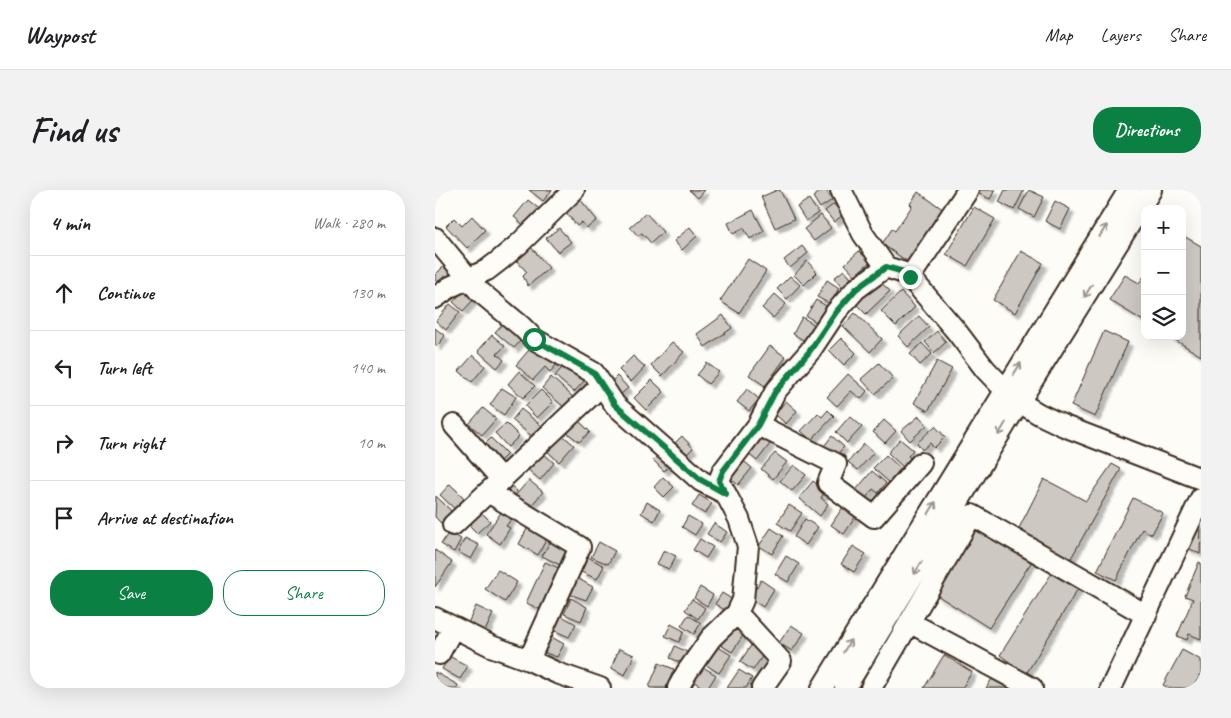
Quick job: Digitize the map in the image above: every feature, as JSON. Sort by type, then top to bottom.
[{"type":"street","points":[[435,298],[469,277],[487,270],[519,244],[574,190]]},
{"type":"street","points":[[841,190],[863,234],[886,267],[904,272],[910,277],[957,332],[985,369],[1012,396],[1039,414],[1064,426],[1201,479]]},
{"type":"street","points":[[910,277],[968,190]]},
{"type":"street","points":[[845,688],[1129,190]]},
{"type":"street","points":[[822,688],[1012,396],[1151,190]]},
{"type":"street","points":[[435,238],[479,290],[534,339],[594,373],[615,405],[701,480],[726,494]]},
{"type":"street","points":[[678,688],[711,638],[737,613],[743,600],[748,546],[739,519],[719,481],[723,471],[758,425],[775,392],[809,352],[836,312],[856,289],[886,267]]},
{"type":"street","points":[[453,525],[602,385]]},
{"type":"street","points":[[454,425],[495,486],[580,547],[529,660]]},
{"type":"street","points":[[758,425],[836,464],[828,483],[874,517],[921,463]]},
{"type":"street","points":[[1111,688],[1201,498]]},
{"type":"street","points":[[871,688],[972,515],[1146,615]]},
{"type":"street","points":[[737,613],[781,661],[762,688]]},
{"type":"street","points":[[435,618],[491,646],[557,673],[601,688]]},
{"type":"street","points":[[909,622],[1032,688]]},
{"type":"street","points":[[435,652],[439,654],[453,628]]},
{"type":"building","points":[[529,190],[552,190],[543,201]]},
{"type":"building","points":[[689,190],[705,190],[698,198]]},
{"type":"building","points":[[780,190],[794,219],[775,228],[761,197]]},
{"type":"building","points":[[826,190],[832,200],[820,208],[813,197]]},
{"type":"building","points":[[975,190],[995,190],[990,199],[975,192]]},
{"type":"building","points":[[1005,190],[1024,190],[1014,210],[999,202]]},
{"type":"building","points":[[1029,190],[1044,197],[1034,217],[1019,209]]},
{"type":"building","points":[[918,192],[944,210],[908,262],[882,244],[892,229],[895,231],[912,206],[910,204]]},
{"type":"building","points":[[579,198],[597,220],[587,228],[582,222],[577,226],[564,210]]},
{"type":"building","points":[[809,199],[818,213],[806,221],[797,207]]},
{"type":"building","points":[[528,200],[542,211],[527,228],[514,217]]},
{"type":"building","points":[[1055,201],[1070,209],[1060,229],[1045,221]]},
{"type":"building","points":[[834,204],[843,215],[834,222],[825,211]]},
{"type":"building","points":[[974,207],[995,219],[967,266],[946,254]]},
{"type":"building","points":[[753,210],[764,231],[750,239],[744,228],[733,234],[728,223]]},
{"type":"building","points":[[646,213],[663,232],[651,243],[642,233],[638,236],[630,227]]},
{"type":"building","points":[[821,215],[831,228],[814,241],[804,229]]},
{"type":"building","points":[[472,216],[485,230],[467,248],[446,226],[454,218],[462,226]]},
{"type":"building","points":[[690,227],[697,236],[682,250],[674,241]]},
{"type":"building","points":[[559,228],[571,242],[558,252],[546,238]]},
{"type":"building","points":[[1186,237],[1201,246],[1201,356],[1175,340],[1186,340]]},
{"type":"building","points":[[530,246],[549,268],[528,286],[523,276],[527,272],[515,259]]},
{"type":"building","points":[[802,246],[808,253],[790,268],[784,260]]},
{"type":"building","points":[[859,251],[870,262],[855,275],[845,264]]},
{"type":"building","points":[[1021,251],[1043,263],[1015,313],[993,300]]},
{"type":"building","points":[[748,259],[766,271],[739,313],[720,301]]},
{"type":"building","points":[[807,261],[817,272],[804,285],[794,275]]},
{"type":"building","points":[[446,264],[456,274],[441,285],[435,280],[435,275]]},
{"type":"building","points":[[844,270],[854,282],[844,290],[834,278]]},
{"type":"building","points":[[1125,275],[1139,283],[1141,280],[1141,320],[1109,300]]},
{"type":"building","points":[[790,276],[800,285],[787,299],[777,289]]},
{"type":"building","points":[[827,280],[839,288],[830,304],[817,297]]},
{"type":"building","points":[[878,280],[890,291],[866,314],[856,304]]},
{"type":"building","points":[[465,289],[475,298],[463,311],[453,302]]},
{"type":"building","points":[[901,292],[915,307],[896,326],[881,311]]},
{"type":"building","points":[[775,294],[786,304],[773,318],[762,308]]},
{"type":"building","points":[[816,300],[828,307],[818,323],[806,316]]},
{"type":"building","points":[[450,304],[460,312],[446,330],[436,321]]},
{"type":"building","points":[[855,313],[882,339],[870,352],[843,326]]},
{"type":"building","points":[[723,315],[732,328],[705,347],[697,334]]},
{"type":"building","points":[[919,316],[929,327],[908,347],[898,336]]},
{"type":"building","points":[[802,317],[815,325],[805,341],[793,334]]},
{"type":"building","points":[[504,322],[523,338],[514,348],[495,332]]},
{"type":"building","points":[[435,328],[445,336],[437,346],[435,345]]},
{"type":"building","points":[[937,331],[946,342],[934,353],[925,342]]},
{"type":"building","points":[[1104,331],[1128,342],[1095,417],[1071,406]]},
{"type":"building","points":[[492,335],[505,346],[497,354],[504,360],[497,368],[478,351]]},
{"type":"building","points":[[841,338],[856,353],[844,365],[829,350]]},
{"type":"building","points":[[672,342],[684,352],[662,376],[651,365]]},
{"type":"building","points":[[535,343],[558,363],[550,372],[545,367],[533,380],[516,365]]},
{"type":"building","points":[[922,343],[932,354],[920,365],[910,354]]},
{"type":"building","points":[[770,346],[786,357],[765,386],[749,375]]},
{"type":"building","points":[[473,355],[485,366],[472,382],[459,371]]},
{"type":"building","points":[[633,356],[645,367],[631,382],[619,370]]},
{"type":"building","points":[[937,361],[952,369],[928,411],[914,403]]},
{"type":"building","points":[[566,363],[585,380],[574,392],[555,376]]},
{"type":"building","points":[[707,363],[719,372],[708,384],[697,375]]},
{"type":"building","points":[[879,363],[893,378],[875,394],[861,379]]},
{"type":"building","points":[[519,371],[535,386],[523,398],[508,384]]},
{"type":"building","points":[[848,374],[867,391],[861,399],[851,391],[837,406],[827,397]]},
{"type":"building","points":[[617,376],[628,388],[620,395],[609,384]]},
{"type":"building","points":[[551,377],[574,398],[565,408],[542,388]]},
{"type":"building","points":[[652,380],[664,392],[646,410],[634,398]]},
{"type":"building","points":[[502,388],[516,397],[504,415],[490,405]]},
{"type":"building","points":[[747,389],[759,399],[749,411],[737,402]]},
{"type":"building","points":[[541,390],[553,402],[537,418],[525,406]]},
{"type":"building","points":[[786,401],[797,411],[786,424],[775,414]]},
{"type":"building","points":[[483,408],[496,419],[482,435],[469,424]]},
{"type":"building","points":[[521,409],[543,427],[534,438],[512,420]]},
{"type":"building","points":[[828,410],[834,416],[811,440],[801,431],[818,413],[822,417]]},
{"type":"building","points":[[850,416],[862,427],[847,443],[836,432]]},
{"type":"building","points":[[919,416],[927,425],[910,441],[901,431]]},
{"type":"building","points":[[577,419],[590,432],[579,442],[565,431]]},
{"type":"building","points":[[884,420],[896,431],[885,443],[873,432]]},
{"type":"building","points":[[506,423],[519,436],[508,447],[495,433]]},
{"type":"building","points":[[935,426],[945,437],[934,448],[930,443],[922,450],[917,443]]},
{"type":"building","points":[[560,433],[574,445],[559,462],[546,450]]},
{"type":"building","points":[[758,434],[770,444],[757,461],[745,451]]},
{"type":"building","points":[[682,436],[693,448],[685,456],[674,444]]},
{"type":"building","points":[[832,436],[844,447],[835,456],[824,446]]},
{"type":"building","points":[[491,438],[507,454],[497,464],[481,448]]},
{"type":"building","points":[[900,439],[913,450],[908,456],[912,460],[905,469],[888,453]]},
{"type":"building","points":[[864,444],[874,452],[858,470],[848,462]]},
{"type":"building","points":[[541,451],[554,463],[540,480],[526,468]]},
{"type":"building","points":[[661,452],[672,464],[664,471],[653,460]]},
{"type":"building","points":[[775,453],[787,462],[773,479],[761,469]]},
{"type":"building","points":[[886,455],[902,470],[890,483],[873,468]]},
{"type":"building","points":[[741,459],[752,468],[738,485],[727,475]]},
{"type":"building","points":[[1112,464],[1121,469],[1070,560],[1018,530],[1044,479],[1086,501]]},
{"type":"building","points":[[794,465],[806,475],[792,491],[780,481]]},
{"type":"building","points":[[872,471],[886,483],[878,493],[873,489],[866,498],[856,490]]},
{"type":"building","points":[[663,477],[674,487],[664,497],[654,487]]},
{"type":"building","points":[[529,480],[543,492],[528,509],[514,497]]},
{"type":"building","points":[[813,481],[825,491],[821,498],[828,504],[820,516],[799,498]]},
{"type":"building","points":[[508,483],[517,491],[508,501],[499,493]]},
{"type":"building","points":[[450,484],[466,500],[456,510],[440,495]]},
{"type":"building","points":[[699,495],[712,503],[705,514],[692,506]]},
{"type":"building","points":[[436,496],[452,512],[441,523],[435,517]]},
{"type":"building","points":[[1133,498],[1163,513],[1152,534],[1142,529],[1116,580],[1097,571]]},
{"type":"building","points":[[647,502],[660,510],[654,521],[641,513]]},
{"type":"building","points":[[789,505],[802,513],[790,531],[777,523]]},
{"type":"building","points":[[843,507],[856,516],[844,534],[831,525]]},
{"type":"building","points":[[480,511],[490,521],[477,533],[467,523]]},
{"type":"building","points":[[502,511],[512,518],[506,526],[510,528],[500,544],[486,534]]},
{"type":"building","points":[[688,516],[702,524],[695,535],[682,527]]},
{"type":"building","points":[[805,519],[818,527],[806,545],[794,537]]},
{"type":"building","points":[[714,523],[727,532],[720,542],[707,534]]},
{"type":"building","points":[[1197,523],[1201,525],[1200,554],[1186,547]]},
{"type":"building","points":[[528,527],[547,538],[538,555],[519,544]]},
{"type":"building","points":[[978,527],[1032,561],[989,628],[935,594]]},
{"type":"building","points":[[771,528],[783,536],[772,554],[759,546]]},
{"type":"building","points":[[449,532],[461,539],[454,552],[441,544]]},
{"type":"building","points":[[465,538],[479,545],[471,559],[458,552]]},
{"type":"building","points":[[552,539],[571,549],[562,566],[542,556]]},
{"type":"building","points":[[700,539],[713,547],[706,558],[693,550]]},
{"type":"building","points":[[599,542],[615,551],[608,564],[591,557]]},
{"type":"building","points":[[853,546],[866,554],[854,572],[841,564]]},
{"type":"building","points":[[435,550],[452,562],[435,587]]},
{"type":"building","points":[[664,550],[676,556],[669,569],[657,564]]},
{"type":"building","points":[[786,556],[799,564],[788,582],[775,574]]},
{"type":"building","points":[[588,557],[604,566],[597,579],[581,572]]},
{"type":"building","points":[[545,562],[561,569],[542,610],[526,603]]},
{"type":"building","points":[[1199,562],[1201,563],[1201,639],[1189,634],[1187,640],[1177,636],[1193,599],[1185,596]]},
{"type":"building","points":[[1055,568],[1082,582],[1026,674],[1000,655]]},
{"type":"building","points":[[498,570],[517,582],[505,602],[485,589]]},
{"type":"building","points":[[577,578],[593,587],[586,600],[569,594]]},
{"type":"building","points":[[761,580],[774,589],[763,607],[750,598]]},
{"type":"building","points":[[700,587],[713,595],[707,606],[694,598]]},
{"type":"building","points":[[722,593],[735,601],[728,612],[715,604]]},
{"type":"building","points":[[571,598],[587,607],[581,621],[564,614]]},
{"type":"building","points":[[692,599],[705,608],[698,619],[685,610]]},
{"type":"building","points":[[476,606],[493,614],[485,631],[468,623]]},
{"type":"building","points":[[560,615],[576,624],[569,637],[553,630]]},
{"type":"building","points":[[688,615],[701,623],[694,634],[681,626]]},
{"type":"building","points":[[671,624],[684,631],[679,642],[665,636]]},
{"type":"building","points":[[791,625],[804,633],[792,651],[779,643]]},
{"type":"building","points":[[731,626],[744,634],[732,652],[719,644]]},
{"type":"building","points":[[548,635],[564,644],[557,657],[540,651]]},
{"type":"building","points":[[752,644],[765,652],[753,670],[740,662]]},
{"type":"building","points":[[675,646],[689,653],[684,664],[670,658]]},
{"type":"building","points":[[718,647],[731,655],[719,673],[706,665]]},
{"type":"building","points":[[619,649],[634,655],[625,675],[611,668]]},
{"type":"building","points":[[1182,650],[1201,660],[1201,673],[1193,688],[1169,688],[1163,685]]},
{"type":"building","points":[[944,655],[972,672],[962,688],[924,688]]},
{"type":"building","points":[[449,656],[468,666],[460,679],[442,669]]},
{"type":"building","points":[[659,663],[674,669],[666,688],[650,688],[649,687]]},
{"type":"building","points":[[703,667],[716,675],[708,688],[704,688],[694,682]]},
{"type":"building","points":[[739,670],[752,678],[746,688],[727,688]]},
{"type":"building","points":[[997,671],[1014,682],[1010,688],[986,688]]},
{"type":"building","points":[[435,672],[458,685],[457,688],[435,688]]},
{"type":"route","points":[[534,339],[594,373],[615,405],[701,480],[726,494],[719,481],[723,471],[758,425],[775,392],[809,352],[836,312],[856,289],[886,267],[904,272],[910,277]]}]
